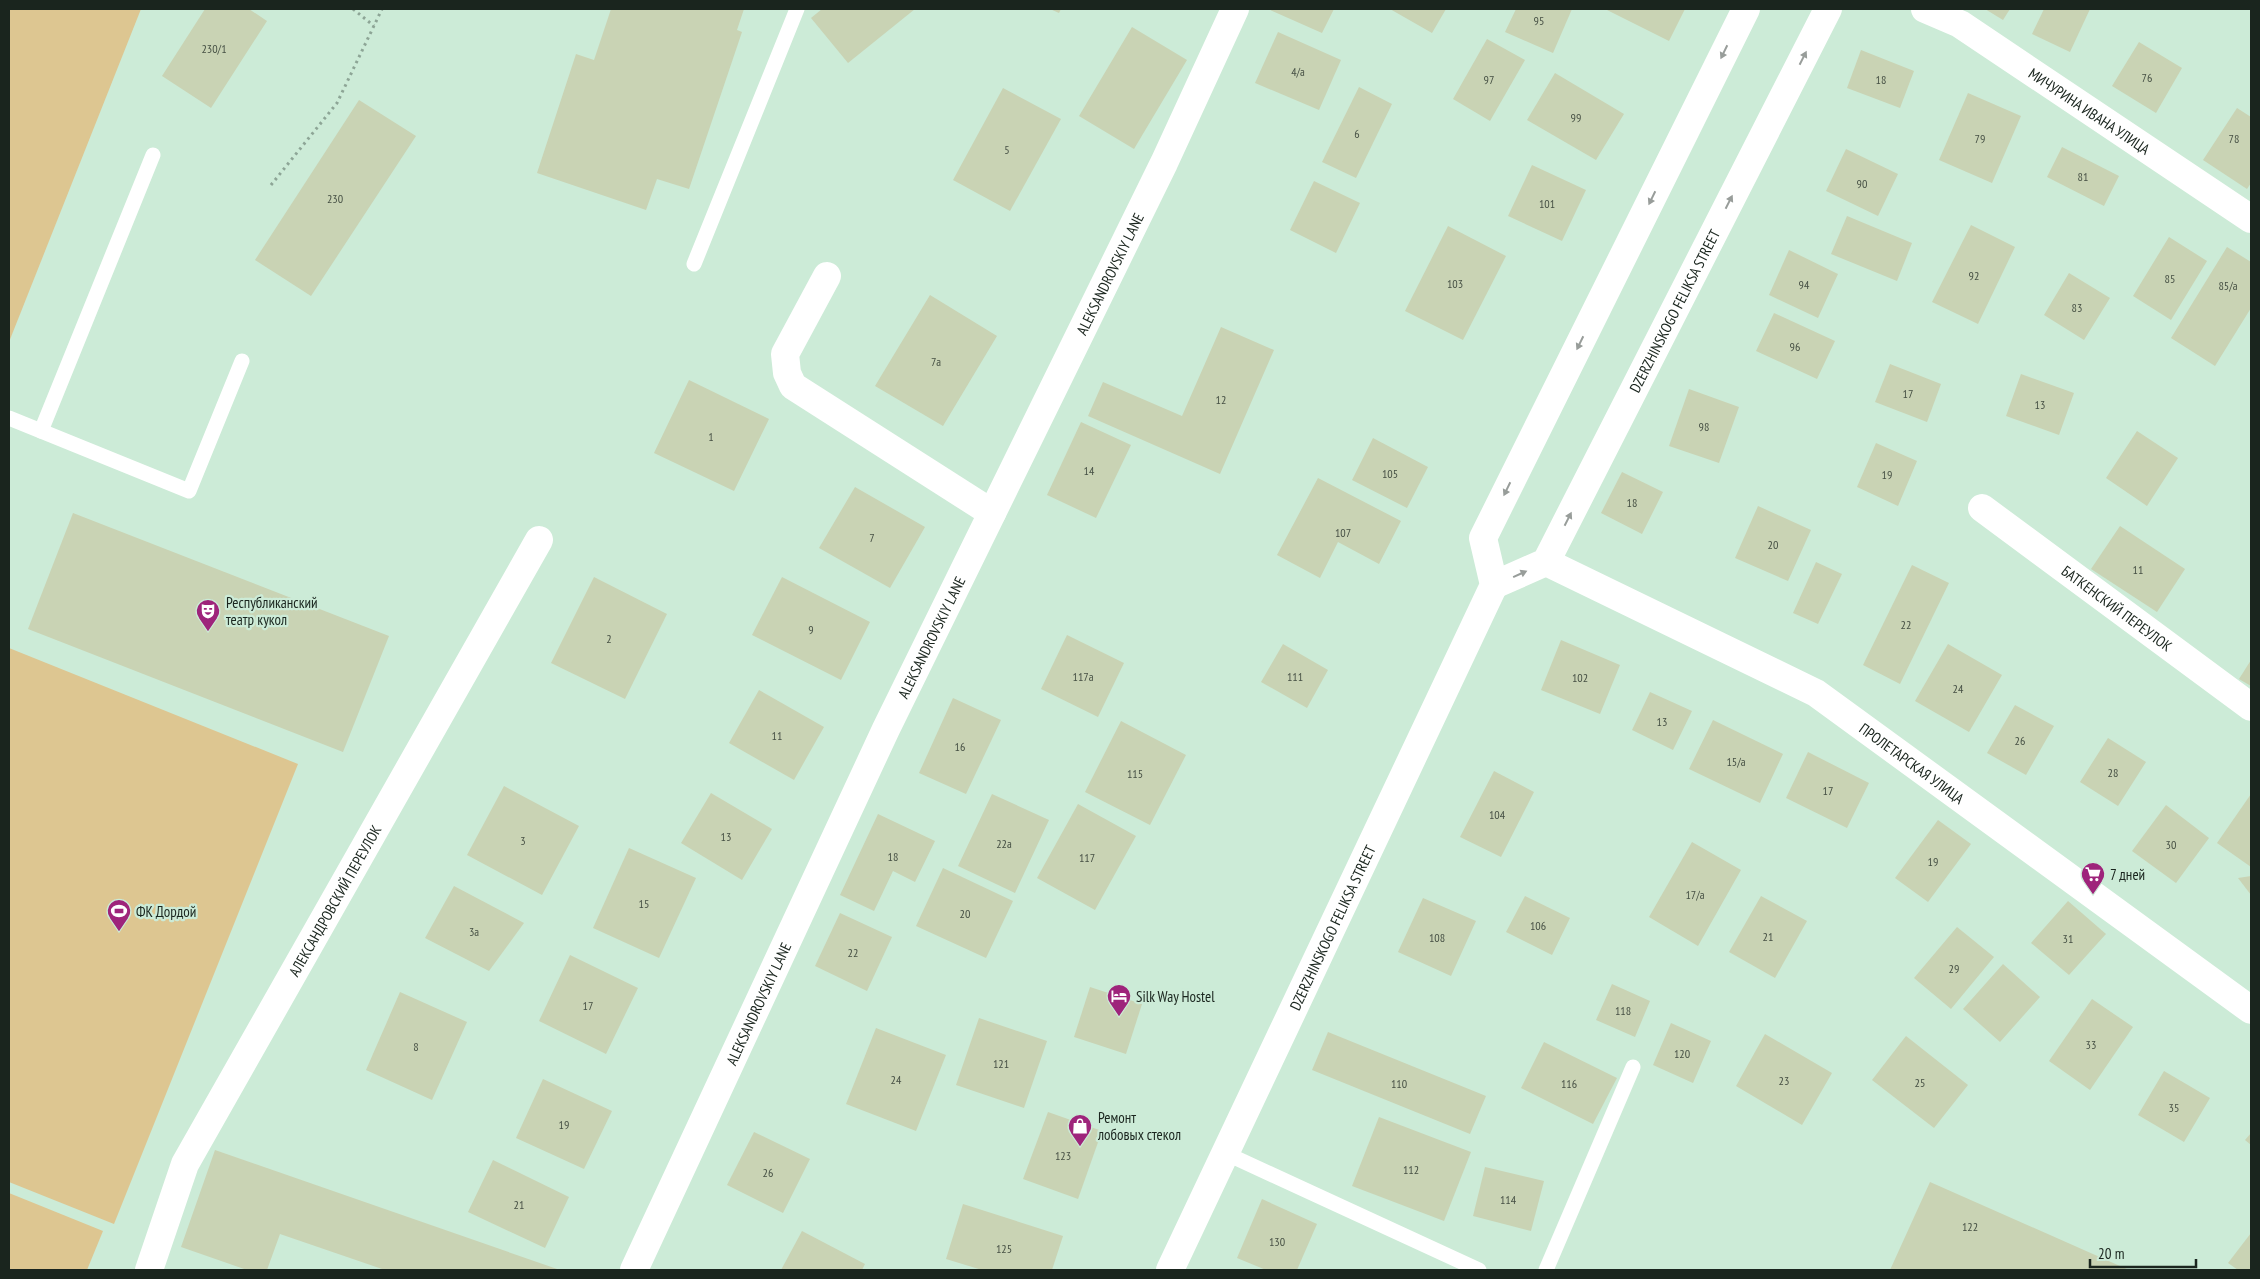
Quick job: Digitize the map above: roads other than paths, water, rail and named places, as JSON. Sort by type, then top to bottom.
[{"type":"street","name":"ALEKSANDROVSKIY LANE","points":[[634,1270],[886,729],[1164,163],[1235,9]]},
{"type":"street","points":[[1546,562],[1494,585],[1483,538],[1746,9]]},
{"type":"street","name":"DZERZHINSKOGO FELIKSA STREET","points":[[1546,562],[1828,9]]},
{"type":"street","name":"МИЧУРИНА ИВАНА УЛИЦА","points":[[1925,9],[1960,24],[2251,219]]},
{"type":"street","points":[[826,276],[785,354],[787,373],[793,386],[992,513]]},
{"type":"street","name":"БАТКЕНСКИЙ ПЕРЕУЛОК","points":[[1982,508],[2251,707]]},
{"type":"street","name":"АЛЕКСАНДРОВСКИЙ ПЕРЕУЛОК","points":[[149,1270],[184,1164],[539,540]]},
{"type":"street","name":"ПРОЛЕТАРСКАЯ УЛИЦА","points":[[1546,562],[1816,693],[2251,1010]]},
{"type":"street","name":"DZERZHINSKOGO FELIKSA STREET","points":[[1170,1270],[1494,585]]},
{"type":"lane","points":[[694,264],[797,9]]},
{"type":"lane","points":[[41,431],[153,155]]},
{"type":"lane","points":[[9,418],[189,491],[242,361]]},
{"type":"lane","points":[[1546,1270],[1633,1068]]},
{"type":"lane","points":[[1224,1153],[1479,1270]]},
{"type":"place","name":"Республиканский театр кукол","points":[[208,632]]},
{"type":"place","name":"7 дней","points":[[2093,895]]},
{"type":"place","name":"ФК Дордой","points":[[119,932]]},
{"type":"place","name":"Silk Way Hostel","points":[[1119,1017]]},
{"type":"place","name":"Ремонт лобовых стекол","points":[[1080,1147]]}]
